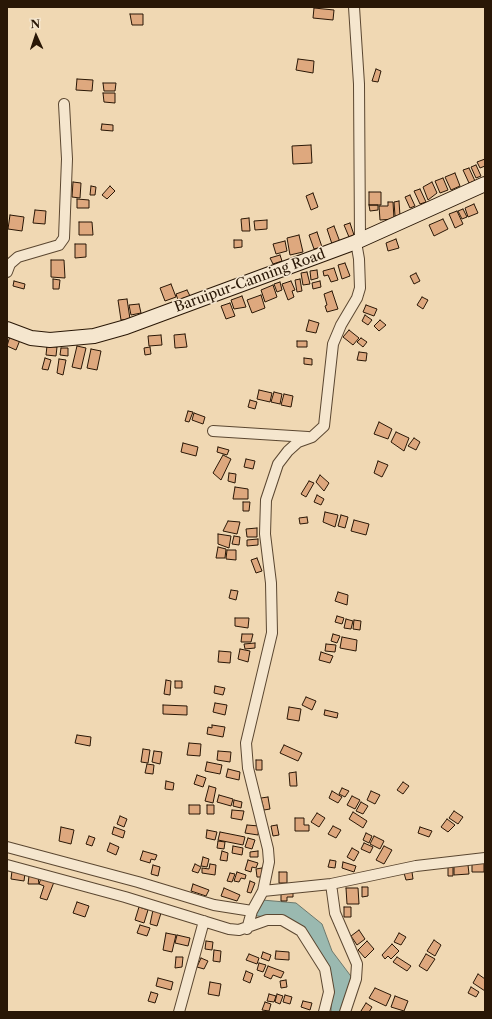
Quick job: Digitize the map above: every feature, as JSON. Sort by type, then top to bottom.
[{"type":"main road","name":"Baruipur-Canning Road","points":[[7,329],[31,338],[50,340],[94,336],[126,327],[358,241],[485,184]]},
{"type":"street","points":[[247,929],[252,911],[263,891],[269,862],[268,848],[248,768],[246,743],[272,633],[271,583],[265,534],[266,500],[278,464],[288,451],[298,442],[312,437],[324,426],[326,419],[333,344],[341,325],[357,298],[360,288],[358,241],[358,84],[354,7]]},
{"type":"street","points":[[7,272],[10,264],[18,257],[59,245],[64,238],[67,159],[64,104]]},
{"type":"street","points":[[213,431],[312,437]]},
{"type":"street","points":[[7,847],[138,882],[214,905],[252,911]]},
{"type":"street","points":[[263,891],[331,884],[416,866],[485,858]]},
{"type":"street","points":[[7,865],[125,897],[229,929],[247,929],[274,919],[282,920],[301,931],[325,969],[329,992],[324,1012]]},
{"type":"street","points":[[331,884],[335,913],[357,964],[356,979],[345,1012]]},
{"type":"street","points":[[179,1012],[204,921]]},
{"type":"water","points":[[262,900],[296,903],[322,924],[332,951],[353,979],[344,1012],[331,1012],[332,982],[289,920],[250,915]]},
{"type":"building","points":[[314,8],[334,10],[333,20],[313,18]]},
{"type":"building","points":[[130,14],[143,14],[143,25],[132,25]]},
{"type":"building","points":[[298,59],[314,61],[313,73],[296,70]]},
{"type":"building","points":[[376,69],[381,71],[378,82],[372,81]]},
{"type":"building","points":[[77,79],[93,80],[92,91],[76,90]]},
{"type":"building","points":[[103,83],[116,83],[115,91],[104,91]]},
{"type":"building","points":[[103,93],[115,93],[115,103],[104,102]]},
{"type":"building","points":[[102,124],[113,125],[113,131],[101,130]]},
{"type":"building","points":[[311,145],[312,163],[293,164],[292,146]]},
{"type":"building","points":[[485,159],[485,166],[480,168],[477,162]]},
{"type":"building","points":[[476,165],[481,176],[476,178],[471,167]]},
{"type":"building","points":[[469,168],[475,181],[469,183],[463,170]]},
{"type":"building","points":[[455,173],[460,186],[451,190],[445,177]]},
{"type":"building","points":[[443,178],[448,190],[440,193],[435,181]]},
{"type":"building","points":[[73,182],[81,183],[80,198],[72,197]]},
{"type":"building","points":[[432,182],[437,193],[428,200],[423,187]]},
{"type":"building","points":[[91,186],[96,187],[95,195],[90,195]]},
{"type":"building","points":[[110,186],[115,191],[107,199],[102,195]]},
{"type":"building","points":[[420,189],[426,202],[420,204],[414,191]]},
{"type":"building","points":[[369,192],[381,192],[381,205],[369,205]]},
{"type":"building","points":[[313,193],[318,207],[311,210],[306,196]]},
{"type":"building","points":[[410,195],[415,206],[410,208],[405,197]]},
{"type":"building","points":[[77,199],[89,200],[89,208],[77,208]]},
{"type":"building","points":[[399,201],[400,216],[395,216],[394,202]]},
{"type":"building","points":[[388,202],[393,202],[394,219],[380,220],[379,206],[388,206]]},
{"type":"building","points":[[474,204],[478,213],[468,217],[465,208]]},
{"type":"building","points":[[369,205],[378,205],[378,210],[370,211]]},
{"type":"building","points":[[463,209],[467,217],[462,219],[458,211]]},
{"type":"building","points":[[35,210],[46,211],[45,224],[33,223]]},
{"type":"building","points":[[457,211],[463,224],[455,228],[449,214]]},
{"type":"building","points":[[10,215],[24,217],[22,231],[8,229]]},
{"type":"building","points":[[249,218],[250,231],[242,231],[241,219]]},
{"type":"building","points":[[443,219],[448,229],[434,236],[429,225]]},
{"type":"building","points":[[267,220],[267,229],[255,230],[254,221]]},
{"type":"building","points":[[79,222],[92,222],[93,235],[79,235]]},
{"type":"building","points":[[350,223],[354,235],[349,237],[344,225]]},
{"type":"building","points":[[334,226],[340,242],[332,244],[327,229]]},
{"type":"building","points":[[317,232],[322,247],[314,249],[309,235]]},
{"type":"building","points":[[299,235],[303,252],[290,255],[287,238]]},
{"type":"building","points":[[396,239],[399,248],[388,251],[386,243]]},
{"type":"building","points":[[234,240],[242,240],[242,247],[234,248]]},
{"type":"building","points":[[285,241],[287,251],[276,254],[273,244]]},
{"type":"building","points":[[75,244],[86,244],[86,257],[75,258]]},
{"type":"building","points":[[280,255],[282,261],[273,264],[270,258]]},
{"type":"building","points":[[51,260],[64,260],[65,278],[51,277]]},
{"type":"building","points":[[345,263],[350,276],[342,279],[338,265]]},
{"type":"building","points":[[334,268],[338,280],[331,282],[328,275],[324,276],[323,271]]},
{"type":"building","points":[[317,270],[318,278],[311,280],[310,271]]},
{"type":"building","points":[[307,272],[310,284],[303,285],[301,273]]},
{"type":"building","points":[[416,273],[420,281],[414,284],[410,276]]},
{"type":"building","points":[[53,279],[60,280],[59,289],[53,289]]},
{"type":"building","points":[[300,279],[302,291],[297,292],[295,280]]},
{"type":"building","points":[[14,281],[25,284],[24,289],[13,286]]},
{"type":"building","points":[[291,281],[295,290],[292,291],[294,297],[288,300],[282,284]]},
{"type":"building","points":[[320,281],[321,287],[313,289],[312,283]]},
{"type":"building","points":[[280,282],[282,290],[277,292],[274,284]]},
{"type":"building","points":[[171,284],[176,297],[165,301],[160,288]]},
{"type":"building","points":[[273,285],[277,297],[265,302],[261,290]]},
{"type":"building","points":[[187,290],[190,296],[178,300],[176,294]]},
{"type":"building","points":[[332,291],[338,309],[327,312],[324,294]]},
{"type":"building","points":[[261,295],[265,308],[252,313],[247,300]]},
{"type":"building","points":[[242,296],[246,307],[234,309],[231,300]]},
{"type":"building","points":[[422,297],[428,300],[423,309],[417,305]]},
{"type":"building","points":[[127,299],[130,319],[121,320],[118,300]]},
{"type":"building","points":[[230,303],[235,316],[226,319],[221,306]]},
{"type":"building","points":[[139,304],[141,313],[131,315],[129,305]]},
{"type":"building","points":[[366,305],[377,309],[374,316],[363,312]]},
{"type":"building","points":[[365,315],[372,320],[368,325],[362,321]]},
{"type":"building","points":[[309,320],[319,323],[316,333],[306,331]]},
{"type":"building","points":[[380,320],[386,325],[379,331],[374,326]]},
{"type":"building","points":[[349,330],[359,338],[353,345],[343,337]]},
{"type":"building","points":[[185,334],[187,347],[175,348],[174,335]]},
{"type":"building","points":[[161,335],[162,345],[149,346],[148,336]]},
{"type":"building","points":[[10,336],[20,340],[16,350],[7,346]]},
{"type":"building","points":[[361,338],[367,342],[363,347],[357,342]]},
{"type":"building","points":[[297,341],[307,341],[307,347],[297,347]]},
{"type":"building","points":[[47,346],[57,347],[56,356],[46,355]]},
{"type":"building","points":[[77,346],[86,348],[81,369],[72,367]]},
{"type":"building","points":[[150,347],[151,354],[145,355],[144,348]]},
{"type":"building","points":[[61,348],[68,348],[68,356],[60,355]]},
{"type":"building","points":[[91,349],[101,351],[97,370],[87,368]]},
{"type":"building","points":[[359,352],[367,353],[366,361],[357,360]]},
{"type":"building","points":[[45,358],[51,360],[48,370],[42,369]]},
{"type":"building","points":[[304,358],[312,359],[312,365],[304,364]]},
{"type":"building","points":[[59,359],[66,360],[63,375],[57,373]]},
{"type":"building","points":[[259,390],[272,393],[270,402],[257,399]]},
{"type":"building","points":[[274,392],[282,394],[280,404],[271,402]]},
{"type":"building","points":[[284,394],[293,396],[291,407],[281,405]]},
{"type":"building","points":[[250,400],[257,402],[255,409],[248,407]]},
{"type":"building","points":[[188,411],[193,412],[189,422],[185,421]]},
{"type":"building","points":[[194,413],[205,417],[203,424],[192,420]]},
{"type":"building","points":[[379,422],[392,429],[388,439],[374,434]]},
{"type":"building","points":[[396,432],[409,438],[404,451],[391,442]]},
{"type":"building","points":[[414,438],[420,442],[416,450],[408,446]]},
{"type":"building","points":[[183,443],[198,447],[196,456],[181,452]]},
{"type":"building","points":[[218,447],[229,450],[227,455],[217,452]]},
{"type":"building","points":[[223,455],[231,459],[221,480],[213,473]]},
{"type":"building","points":[[246,459],[255,461],[253,469],[244,467]]},
{"type":"building","points":[[378,461],[388,465],[382,477],[374,473]]},
{"type":"building","points":[[229,473],[236,474],[235,483],[228,481]]},
{"type":"building","points":[[320,475],[329,483],[324,491],[316,482]]},
{"type":"building","points":[[309,481],[314,483],[306,497],[301,494]]},
{"type":"building","points":[[235,487],[248,489],[248,499],[233,499]]},
{"type":"building","points":[[317,495],[324,499],[321,505],[314,502]]},
{"type":"building","points":[[243,502],[250,502],[249,511],[243,511]]},
{"type":"building","points":[[325,512],[338,515],[335,527],[323,522]]},
{"type":"building","points":[[341,515],[348,517],[345,528],[338,526]]},
{"type":"building","points":[[307,517],[308,523],[300,524],[299,518]]},
{"type":"building","points":[[354,520],[369,524],[366,535],[351,531]]},
{"type":"building","points":[[228,521],[240,522],[237,534],[223,531]]},
{"type":"building","points":[[257,528],[257,537],[247,537],[246,529]]},
{"type":"building","points":[[218,534],[231,536],[229,548],[218,544]]},
{"type":"building","points":[[234,536],[240,537],[239,545],[232,544]]},
{"type":"building","points":[[258,539],[258,545],[247,546],[247,540]]},
{"type":"building","points":[[218,547],[226,549],[225,558],[216,558]]},
{"type":"building","points":[[227,550],[236,550],[236,560],[226,559]]},
{"type":"building","points":[[257,558],[262,571],[256,573],[251,560]]},
{"type":"building","points":[[231,590],[238,591],[236,600],[229,598]]},
{"type":"building","points":[[338,592],[348,595],[347,605],[335,601]]},
{"type":"building","points":[[337,616],[344,618],[342,624],[335,622]]},
{"type":"building","points":[[235,618],[249,618],[248,628],[235,626]]},
{"type":"building","points":[[346,619],[353,621],[351,629],[344,628]]},
{"type":"building","points":[[354,620],[361,621],[360,630],[353,629]]},
{"type":"building","points":[[242,634],[253,634],[251,642],[241,642]]},
{"type":"building","points":[[333,634],[340,636],[337,643],[331,641]]},
{"type":"building","points":[[342,637],[357,640],[356,651],[340,648]]},
{"type":"building","points":[[255,643],[255,648],[245,649],[244,644]]},
{"type":"building","points":[[326,644],[336,645],[335,652],[325,651]]},
{"type":"building","points":[[240,649],[250,651],[248,662],[238,659]]},
{"type":"building","points":[[219,651],[231,652],[230,663],[218,662]]},
{"type":"building","points":[[321,652],[333,656],[330,663],[319,660]]},
{"type":"building","points":[[166,680],[171,681],[170,695],[164,694]]},
{"type":"building","points":[[175,681],[182,681],[182,688],[175,688]]},
{"type":"building","points":[[215,686],[225,688],[223,695],[214,693]]},
{"type":"building","points":[[306,697],[316,701],[312,710],[302,705]]},
{"type":"building","points":[[215,703],[227,705],[225,715],[213,712]]},
{"type":"building","points":[[163,705],[187,706],[187,715],[163,714]]},
{"type":"building","points":[[289,707],[301,709],[299,721],[287,719]]},
{"type":"building","points":[[325,710],[338,713],[337,718],[324,715]]},
{"type":"building","points":[[212,725],[225,727],[223,737],[207,734],[208,727],[212,728]]},
{"type":"building","points":[[77,735],[91,737],[90,746],[75,743]]},
{"type":"building","points":[[189,743],[201,744],[200,756],[187,755]]},
{"type":"building","points":[[284,745],[302,753],[298,761],[280,753]]},
{"type":"building","points":[[143,749],[150,750],[148,763],[141,762]]},
{"type":"building","points":[[154,751],[162,752],[160,764],[152,762]]},
{"type":"building","points":[[218,751],[231,752],[230,762],[217,760]]},
{"type":"building","points":[[256,760],[262,760],[262,770],[256,770]]},
{"type":"building","points":[[207,762],[222,765],[220,774],[205,771]]},
{"type":"building","points":[[147,764],[154,765],[153,774],[145,773]]},
{"type":"building","points":[[228,769],[240,772],[239,780],[226,777]]},
{"type":"building","points":[[296,772],[297,786],[290,786],[289,773]]},
{"type":"building","points":[[197,775],[206,778],[203,787],[194,784]]},
{"type":"building","points":[[166,781],[174,783],[173,790],[165,789]]},
{"type":"building","points":[[403,782],[409,786],[403,794],[397,790]]},
{"type":"building","points":[[209,786],[216,788],[213,803],[205,801]]},
{"type":"building","points":[[342,788],[349,791],[345,797],[339,794]]},
{"type":"building","points":[[332,791],[342,797],[338,803],[329,798]]},
{"type":"building","points":[[371,791],[380,795],[375,804],[367,800]]},
{"type":"building","points":[[219,795],[233,799],[231,806],[217,802]]},
{"type":"building","points":[[352,796],[360,800],[355,809],[347,805]]},
{"type":"building","points":[[268,797],[270,809],[264,810],[261,798]]},
{"type":"building","points":[[234,800],[242,802],[241,808],[233,806]]},
{"type":"building","points":[[361,802],[368,806],[363,814],[356,811]]},
{"type":"building","points":[[189,805],[200,805],[200,814],[189,814]]},
{"type":"building","points":[[207,805],[214,805],[214,814],[207,814]]},
{"type":"building","points":[[232,810],[244,811],[242,820],[231,818]]},
{"type":"building","points":[[454,811],[463,817],[458,824],[449,818]]},
{"type":"building","points":[[353,812],[367,821],[363,828],[349,819]]},
{"type":"building","points":[[317,813],[325,818],[319,827],[311,822]]},
{"type":"building","points":[[120,816],[127,819],[124,827],[117,824]]},
{"type":"building","points":[[295,818],[304,818],[304,825],[309,825],[309,831],[295,831]]},
{"type":"building","points":[[447,819],[455,825],[448,832],[441,827]]},
{"type":"building","points":[[247,825],[259,826],[258,835],[245,833]]},
{"type":"building","points":[[277,825],[279,835],[273,836],[271,826]]},
{"type":"building","points":[[333,826],[341,830],[336,838],[328,834]]},
{"type":"building","points":[[61,827],[74,830],[71,844],[59,841]]},
{"type":"building","points":[[114,827],[125,831],[123,838],[112,834]]},
{"type":"building","points":[[420,827],[432,831],[429,837],[418,833]]},
{"type":"building","points":[[207,830],[217,832],[215,840],[206,838]]},
{"type":"building","points":[[220,832],[245,837],[243,845],[218,840]]},
{"type":"building","points":[[366,833],[372,836],[369,843],[363,840]]},
{"type":"building","points":[[89,836],[95,838],[92,846],[86,844]]},
{"type":"building","points":[[374,836],[384,841],[380,849],[370,844]]},
{"type":"building","points":[[248,838],[255,840],[252,849],[245,847]]},
{"type":"building","points":[[218,841],[225,842],[224,849],[217,848]]},
{"type":"building","points":[[110,843],[119,847],[116,855],[107,851]]},
{"type":"building","points":[[364,843],[373,847],[370,853],[361,849]]},
{"type":"building","points":[[233,846],[243,848],[242,855],[232,853]]},
{"type":"building","points":[[384,846],[392,850],[384,864],[376,860]]},
{"type":"building","points":[[352,848],[359,852],[354,861],[347,857]]},
{"type":"building","points":[[143,851],[157,855],[155,860],[151,859],[150,863],[140,860]]},
{"type":"building","points":[[222,851],[228,853],[227,861],[220,860]]},
{"type":"building","points":[[258,851],[258,857],[250,857],[250,852]]},
{"type":"building","points":[[203,857],[209,859],[207,867],[201,866]]},
{"type":"building","points":[[248,860],[258,863],[256,868],[252,867],[251,872],[245,870]]},
{"type":"building","points":[[330,860],[336,861],[335,868],[328,867]]},
{"type":"building","points":[[343,862],[356,866],[354,872],[342,868]]},
{"type":"building","points":[[484,863],[484,872],[472,872],[472,864]]},
{"type":"building","points":[[195,864],[201,867],[198,873],[192,871]]},
{"type":"building","points":[[210,864],[216,865],[215,875],[202,873],[202,868],[209,869]]},
{"type":"building","points":[[153,865],[160,867],[158,876],[151,874]]},
{"type":"building","points":[[468,865],[469,874],[454,875],[454,866]]},
{"type":"building","points":[[448,867],[453,867],[453,876],[448,876]]},
{"type":"building","points":[[262,868],[263,877],[257,877],[256,869]]},
{"type":"building","points":[[12,871],[25,873],[24,881],[11,879]]},
{"type":"building","points":[[237,872],[246,875],[245,879],[241,878],[239,882],[234,881]]},
{"type":"building","points":[[279,872],[287,872],[287,883],[279,883]]},
{"type":"building","points":[[412,872],[413,879],[406,880],[404,873]]},
{"type":"building","points":[[230,873],[235,874],[232,882],[227,881]]},
{"type":"building","points":[[29,876],[38,877],[39,884],[28,884]]},
{"type":"building","points":[[41,878],[54,882],[47,900],[40,898],[44,886],[39,884]]},
{"type":"building","points":[[250,881],[255,883],[251,893],[247,892]]},
{"type":"building","points":[[193,884],[209,890],[206,896],[191,891]]},
{"type":"building","points":[[362,887],[368,887],[368,896],[362,897]]},
{"type":"building","points":[[224,888],[240,895],[237,901],[221,896]]},
{"type":"building","points":[[346,888],[358,888],[359,904],[347,904]]},
{"type":"building","points":[[281,893],[293,893],[293,897],[287,897],[287,901],[281,901]]},
{"type":"building","points":[[77,902],[89,906],[85,917],[73,913]]},
{"type":"building","points":[[139,907],[148,910],[144,923],[135,920]]},
{"type":"building","points":[[344,907],[351,907],[351,917],[344,917]]},
{"type":"building","points":[[153,910],[161,913],[157,926],[150,924]]},
{"type":"building","points":[[140,925],[150,928],[147,936],[137,933]]},
{"type":"building","points":[[359,930],[365,939],[357,945],[351,936]]},
{"type":"building","points":[[166,933],[176,935],[172,952],[163,950]]},
{"type":"building","points":[[399,933],[406,937],[401,945],[394,942]]},
{"type":"building","points":[[177,935],[190,938],[188,946],[175,943]]},
{"type":"building","points":[[434,940],[441,945],[435,956],[427,951]]},
{"type":"building","points":[[206,941],[213,942],[212,950],[205,949]]},
{"type":"building","points":[[367,941],[374,949],[365,958],[358,950]]},
{"type":"building","points":[[392,944],[399,951],[391,959],[388,956],[385,959],[382,955]]},
{"type":"building","points":[[214,950],[221,951],[220,962],[213,961]]},
{"type":"building","points":[[276,951],[289,952],[289,960],[275,959]]},
{"type":"building","points":[[263,952],[271,955],[269,961],[261,958]]},
{"type":"building","points":[[249,954],[259,958],[257,964],[246,960]]},
{"type":"building","points":[[426,954],[435,959],[427,971],[419,966]]},
{"type":"building","points":[[176,957],[183,957],[182,967],[175,968]]},
{"type":"building","points":[[397,957],[411,966],[407,971],[393,962]]},
{"type":"building","points":[[201,958],[208,961],[204,969],[197,967]]},
{"type":"building","points":[[259,963],[266,965],[263,972],[257,970]]},
{"type":"building","points":[[268,966],[284,972],[281,978],[273,975],[271,979],[264,976]]},
{"type":"building","points":[[246,971],[253,974],[250,983],[243,980]]},
{"type":"building","points":[[478,974],[485,979],[485,991],[473,983]]},
{"type":"building","points":[[158,978],[173,982],[171,990],[156,986]]},
{"type":"building","points":[[286,980],[287,987],[281,988],[280,981]]},
{"type":"building","points":[[210,982],[221,984],[219,996],[208,994]]},
{"type":"building","points":[[471,987],[479,992],[476,997],[468,993]]},
{"type":"building","points":[[375,988],[391,995],[386,1006],[369,998]]},
{"type":"building","points":[[151,992],[158,994],[155,1003],[148,1001]]},
{"type":"building","points":[[269,994],[276,996],[274,1002],[267,1001]]},
{"type":"building","points":[[277,994],[283,996],[280,1004],[275,1002]]},
{"type":"building","points":[[285,995],[292,997],[290,1004],[283,1002]]},
{"type":"building","points":[[395,996],[408,1001],[404,1011],[391,1007]]},
{"type":"building","points":[[303,1001],[312,1003],[310,1010],[301,1007]]},
{"type":"building","points":[[265,1002],[271,1004],[269,1011],[262,1010]]},
{"type":"building","points":[[366,1003],[372,1007],[369,1012],[363,1012],[361,1011]]}]
